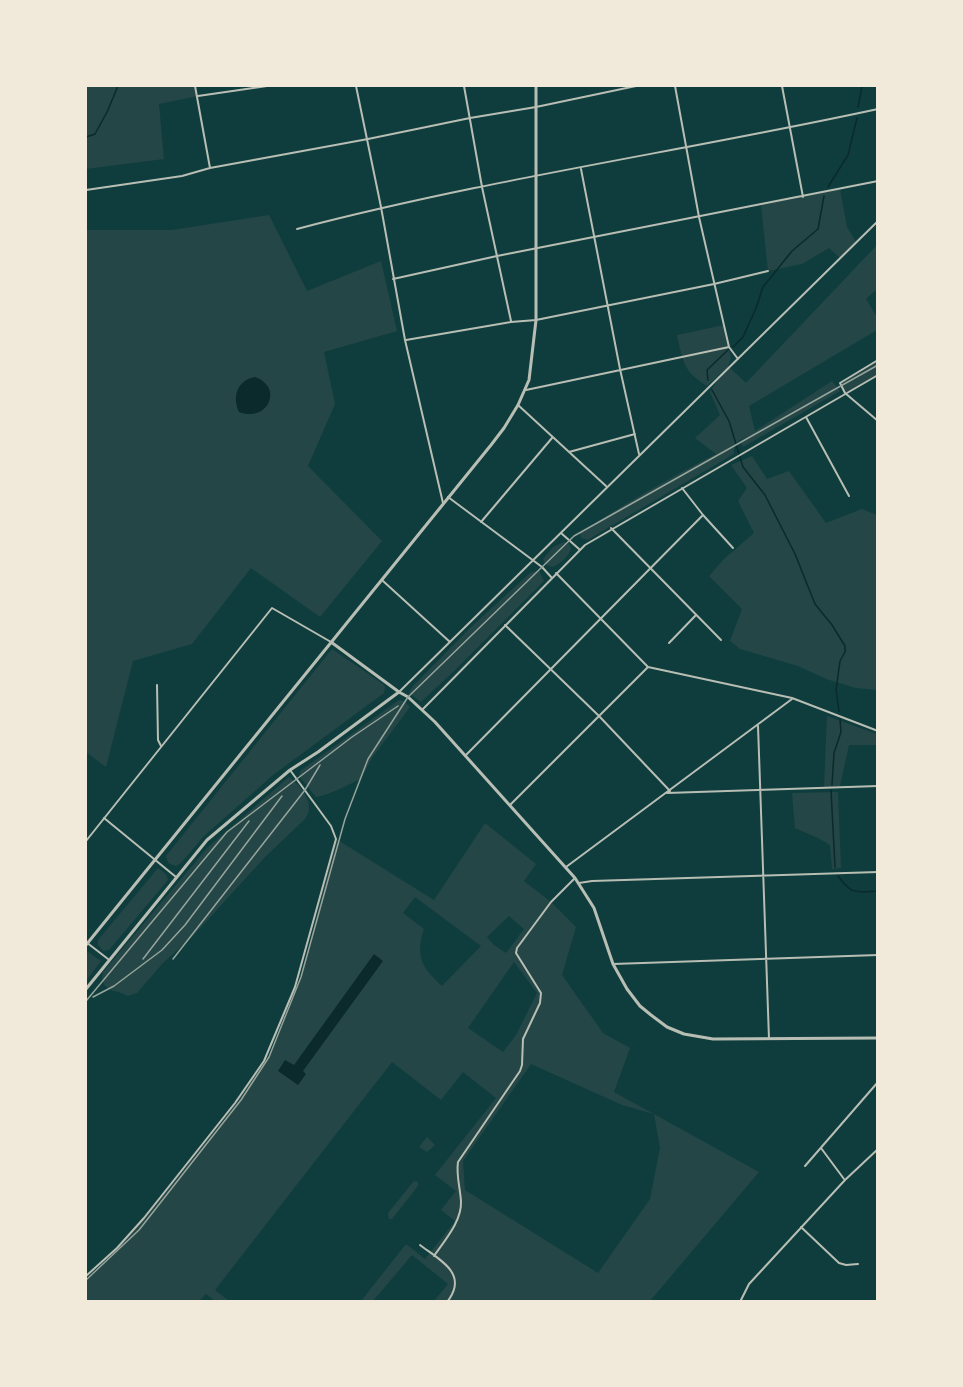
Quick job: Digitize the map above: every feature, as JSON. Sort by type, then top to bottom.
[{"type":"street","points":[[195,86],[210,168]]},
{"type":"street","points":[[198,96],[267,86]]},
{"type":"street","points":[[356,86],[405,340],[443,504]]},
{"type":"street","points":[[464,86],[482,187],[511,322]]},
{"type":"street","points":[[108,959],[86,944],[504,428],[518,405],[529,380],[536,320],[536,86]]},
{"type":"street","points":[[86,190],[161,179],[636,86]]},
{"type":"street","points":[[675,86],[714,284],[729,347],[738,359]]},
{"type":"street","points":[[782,86],[803,197]]},
{"type":"street","points":[[297,229],[381,207],[878,109]]},
{"type":"street","points":[[581,169],[607,306],[640,455]]},
{"type":"street","points":[[393,279],[535,248],[878,181]]},
{"type":"street","points":[[86,989],[108,959],[207,840],[290,770],[399,692],[878,221]]},
{"type":"street","points":[[405,340],[536,320],[768,271]]},
{"type":"street","points":[[525,390],[729,347]]},
{"type":"street","points":[[878,360],[841,382],[840,386],[878,421]]},
{"type":"street","points":[[422,710],[580,550],[611,528],[878,375]]},
{"type":"street","points":[[518,405],[607,487]]},
{"type":"street","points":[[806,416],[849,496]]},
{"type":"street","points":[[569,452],[635,434]]},
{"type":"street","points":[[481,522],[552,438]]},
{"type":"street","points":[[682,488],[733,548]]},
{"type":"street","points":[[448,497],[533,560],[552,578]]},
{"type":"street","points":[[465,756],[704,515]]},
{"type":"street","points":[[611,528],[721,640]]},
{"type":"street","points":[[561,533],[580,550]]},
{"type":"street","points":[[556,573],[648,667],[792,698],[878,731]]},
{"type":"street","points":[[382,580],[450,642]]},
{"type":"street","points":[[86,841],[272,608],[331,642],[408,697],[422,710],[575,878],[594,908],[613,964],[627,989],[640,1006],[668,1027],[684,1034],[713,1039],[878,1038]]},
{"type":"street","points":[[669,643],[696,615]]},
{"type":"street","points":[[505,626],[599,716],[669,792],[878,786]]},
{"type":"street","points":[[510,806],[648,667]]},
{"type":"street","points":[[157,686],[158,740],[161,746]]},
{"type":"street","points":[[566,867],[758,726],[792,698]]},
{"type":"street","points":[[758,726],[769,1039]]},
{"type":"street","points":[[86,1276],[130,1234],[195,1154],[264,1061],[275,1039],[301,967],[336,839],[331,826],[290,770]]},
{"type":"street","points":[[104,818],[176,877]]},
{"type":"street","points":[[579,884],[592,881],[878,872]]},
{"type":"street","points":[[434,1256],[460,1214],[458,1162],[520,1071],[523,1039],[540,1003],[541,993],[516,953],[551,902],[575,878]]},
{"type":"street","points":[[613,964],[878,956]]},
{"type":"street","points":[[805,1166],[878,1082]]},
{"type":"street","points":[[821,1148],[844,1180]]},
{"type":"street","points":[[740,1302],[749,1284],[844,1180],[878,1149]]},
{"type":"street","points":[[801,1227],[839,1263],[858,1264]]},
{"type":"street","points":[[420,1245],[448,1267],[456,1279],[456,1287],[447,1302]]},
{"type":"shaded area","points":[[86,86],[194,86],[198,96],[159,104],[164,159],[86,169]]},
{"type":"shaded area","points":[[840,189],[847,227],[856,242],[840,258],[829,248],[802,264],[768,271],[761,205]]},
{"type":"shaded area","points":[[269,215],[307,291],[381,261],[397,331],[324,352],[335,404],[308,466],[382,541],[320,617],[251,568],[192,644],[133,661],[106,767],[86,752],[86,230],[172,230]]},
{"type":"shaded area","points":[[877,245],[877,289],[866,299],[877,317],[877,330],[749,406],[755,431],[832,381],[840,391],[743,447],[741,441],[747,436],[734,444],[734,454],[588,540],[581,538],[580,533],[613,512],[716,454],[695,438],[720,415],[710,392],[725,369],[707,386],[699,381],[685,365],[677,335],[724,325],[731,358],[728,366],[746,383]]},
{"type":"shaded area","points":[[877,360],[877,375],[845,393],[840,383]]},
{"type":"shaded area","points":[[255,377],[269,388],[269,402],[258,413],[239,412],[236,395],[240,385]]},
{"type":"shaded area","points":[[752,456],[767,479],[789,471],[826,523],[862,509],[877,515],[877,690],[856,688],[826,679],[798,666],[740,649],[730,641],[742,609],[709,576],[724,559],[754,533],[738,501],[747,488],[731,465]]},
{"type":"shaded area","points":[[564,542],[569,543],[571,549],[566,558],[552,567],[545,564],[543,559],[553,547]]},
{"type":"shaded area","points":[[539,571],[544,581],[453,672],[421,702],[409,693],[413,686],[470,628],[531,572]]},
{"type":"shaded area","points":[[332,649],[383,684],[384,693],[273,775],[204,836],[181,863],[176,866],[168,863],[166,856]]},
{"type":"shaded area","points":[[399,700],[404,701],[410,707],[372,758],[361,779],[316,797],[299,776],[300,771]]},
{"type":"shaded area","points":[[827,716],[877,734],[877,745],[849,745],[840,786],[824,787]]},
{"type":"shaded area","points":[[289,777],[299,785],[306,796],[309,808],[305,819],[265,857],[137,993],[128,996],[105,986],[102,980],[103,972],[207,848]]},
{"type":"shaded area","points":[[838,792],[841,868],[832,869],[830,845],[795,828],[792,793]]},
{"type":"shaded area","points":[[485,823],[536,864],[524,881],[551,902],[576,927],[562,975],[603,1033],[630,1048],[614,1092],[654,1114],[759,1172],[650,1301],[434,1301],[448,1284],[412,1255],[373,1301],[361,1301],[406,1244],[425,1259],[455,1221],[441,1210],[456,1191],[435,1175],[496,1098],[463,1072],[441,1100],[392,1062],[215,1290],[229,1301],[215,1301],[206,1294],[199,1301],[86,1301],[86,1281],[117,1248],[195,1154],[269,1057],[301,977],[336,839],[434,900]],"holes":[[[415,897],[481,946],[442,986],[429,973],[422,961],[420,947],[424,929],[403,913]],[[509,916],[524,929],[506,953],[487,937]],[[514,962],[537,993],[516,1035],[503,1052],[468,1028]],[[531,1064],[622,1105],[654,1114],[660,1148],[650,1199],[598,1273],[465,1190],[463,1161]]]},
{"type":"shaded area","points":[[158,868],[166,874],[168,880],[109,950],[103,951],[98,945],[98,940]]},
{"type":"shaded area","points":[[88,952],[101,961],[86,981],[86,955]]},
{"type":"shaded area","points":[[374,954],[383,961],[303,1071],[306,1074],[298,1085],[278,1071],[285,1060],[294,1065]]},
{"type":"shaded area","points":[[427,1137],[435,1145],[427,1152],[419,1147]]},
{"type":"shaded area","points":[[414,1181],[418,1182],[418,1186],[392,1219],[389,1219],[388,1213]]},
{"type":"waterway","points":[[86,137],[95,134],[118,86]]},
{"type":"waterway","points":[[858,107],[862,86]]},
{"type":"waterway","points":[[828,187],[848,155],[857,118]]},
{"type":"waterway","points":[[733,347],[743,337],[763,287],[792,251],[818,229],[824,196]]},
{"type":"waterway","points":[[708,380],[707,370],[729,349]]},
{"type":"waterway","points":[[712,390],[729,421],[743,467],[765,495],[795,554],[815,604],[845,646],[845,652],[840,661],[836,690],[839,711]]},
{"type":"waterway","points":[[832,785],[834,753],[841,732],[840,719]]},
{"type":"waterway","points":[[831,790],[835,867]]},
{"type":"waterway","points":[[838,876],[855,891],[878,891]]},
{"type":"railway","points":[[86,1280],[139,1230],[241,1100],[269,1057],[301,977],[345,819],[368,759],[408,697],[574,536],[878,365]]},
{"type":"railway","points":[[86,1001],[227,832],[352,737],[398,706]]},
{"type":"railway","points":[[173,959],[305,790],[320,765]]},
{"type":"railway","points":[[93,997],[114,986],[162,950],[185,925],[282,796]]},
{"type":"railway","points":[[143,959],[249,821]]}]
